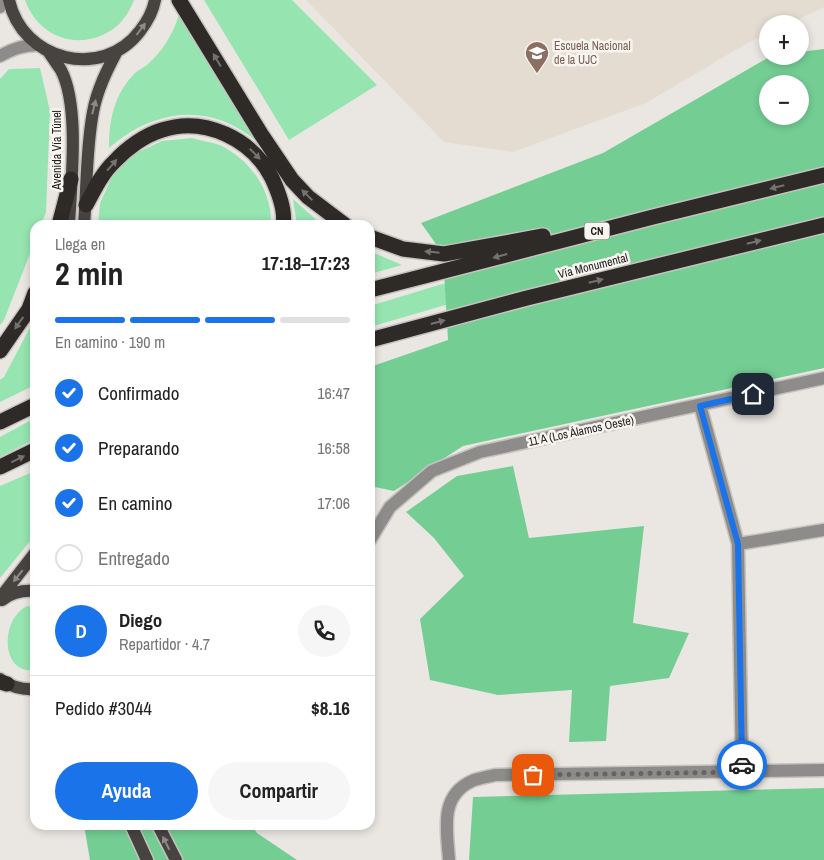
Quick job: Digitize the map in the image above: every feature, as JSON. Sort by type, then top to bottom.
[{"type":"highway","points":[[179,0],[261,134],[292,180],[308,197],[338,220]]},
{"type":"highway","points":[[86,205],[99,180],[114,161],[128,149],[146,137],[163,130],[186,126],[223,132],[243,143],[259,158],[279,193],[282,220]]},
{"type":"highway","name":"CN","points":[[375,289],[824,175]]},
{"type":"highway","points":[[60,220],[71,179]]},
{"type":"highway","points":[[375,239],[403,249],[444,254],[653,217]]},
{"type":"highway","name":"Vía Monumental","points":[[375,339],[527,298],[824,225]]},
{"type":"highway","points":[[0,351],[30,306]]},
{"type":"highway","points":[[0,422],[30,407]]},
{"type":"highway","points":[[0,467],[30,452]]},
{"type":"main road","name":"Avenida Vía Túnel","points":[[10,0],[17,22],[43,48],[62,71],[70,98],[73,125],[69,220]]},
{"type":"main road","points":[[43,48],[70,59],[94,59],[117,51],[134,38],[146,22],[155,0]]},
{"type":"main road","points":[[84,220],[93,111],[103,78],[117,51]]},
{"type":"main road","points":[[0,600],[30,560]]},
{"type":"main road","points":[[0,600],[24,590],[30,591]]},
{"type":"main road","points":[[133,830],[148,860]]},
{"type":"main road","points":[[161,830],[176,860]]},
{"type":"street","points":[[0,7],[4,0]]},
{"type":"street","points":[[0,56],[25,45],[43,48]]},
{"type":"street","name":"11 A (Los Álamos Oeste)","points":[[375,532],[390,507],[432,471],[480,452],[824,378]]},
{"type":"street","points":[[700,406],[738,544],[742,772]]},
{"type":"street","points":[[738,544],[824,530]]},
{"type":"street","points":[[449,860],[449,804],[457,790],[473,781],[495,776],[824,770]]},
{"type":"shaded area","name":"Escuela Nacional de la UJC","points":[[306,0],[824,0],[824,7],[808,15],[759,15],[759,38],[646,103],[513,152],[444,142]]},
{"type":"green space","points":[[25,0],[134,0],[127,14],[117,26],[91,39],[77,40],[64,38],[52,33],[41,25],[32,14]]},
{"type":"green space","points":[[204,0],[292,0],[377,85],[289,140]]},
{"type":"green space","points":[[179,14],[217,78],[262,146],[244,131],[224,122],[205,116],[185,115],[165,117],[146,124],[127,134],[109,148],[110,128],[117,99],[134,74],[147,65],[162,48],[171,35]]},
{"type":"green space","points":[[824,49],[824,368],[463,446],[394,491],[375,487],[375,365],[448,340],[443,254],[421,223],[603,153],[759,63],[759,65],[809,65],[809,51]]},
{"type":"green space","points":[[40,68],[50,111],[46,212],[43,220],[30,220],[30,254],[4,320],[0,325],[0,79],[9,69]]},
{"type":"green space","points":[[192,138],[215,143],[233,153],[251,169],[264,189],[271,220],[98,220],[100,203],[113,175],[134,154],[162,141]]},
{"type":"green space","points":[[824,191],[628,258],[442,306],[375,326],[375,304],[439,285]]},
{"type":"green space","points":[[293,199],[316,220],[296,220]]},
{"type":"green space","points":[[375,253],[402,265],[375,273]]},
{"type":"green space","points":[[30,328],[30,387],[0,402],[0,380],[4,377]]},
{"type":"green space","points":[[30,421],[30,442],[0,457],[0,437]]},
{"type":"green space","points":[[513,466],[529,538],[644,526],[633,623],[689,633],[669,678],[610,686],[606,741],[569,742],[572,690],[498,695],[430,680],[420,619],[464,576],[434,538],[406,512],[457,476]]},
{"type":"green space","points":[[30,473],[30,541],[0,578],[0,486]]},
{"type":"green space","points":[[27,606],[30,606],[30,670],[24,669],[15,664],[10,655],[8,633],[18,613]]},
{"type":"green space","points":[[824,788],[824,860],[469,860],[473,797]]},
{"type":"green space","points":[[85,830],[255,830],[297,860],[90,860]]},
{"type":"way so far","points":[[533,775],[742,772],[742,765]]},
{"type":"place","name":"Escuela Nacional de la UJC","points":[[537,74]]},
{"type":"route","points":[[742,765],[738,544],[700,406],[753,394]]}]
